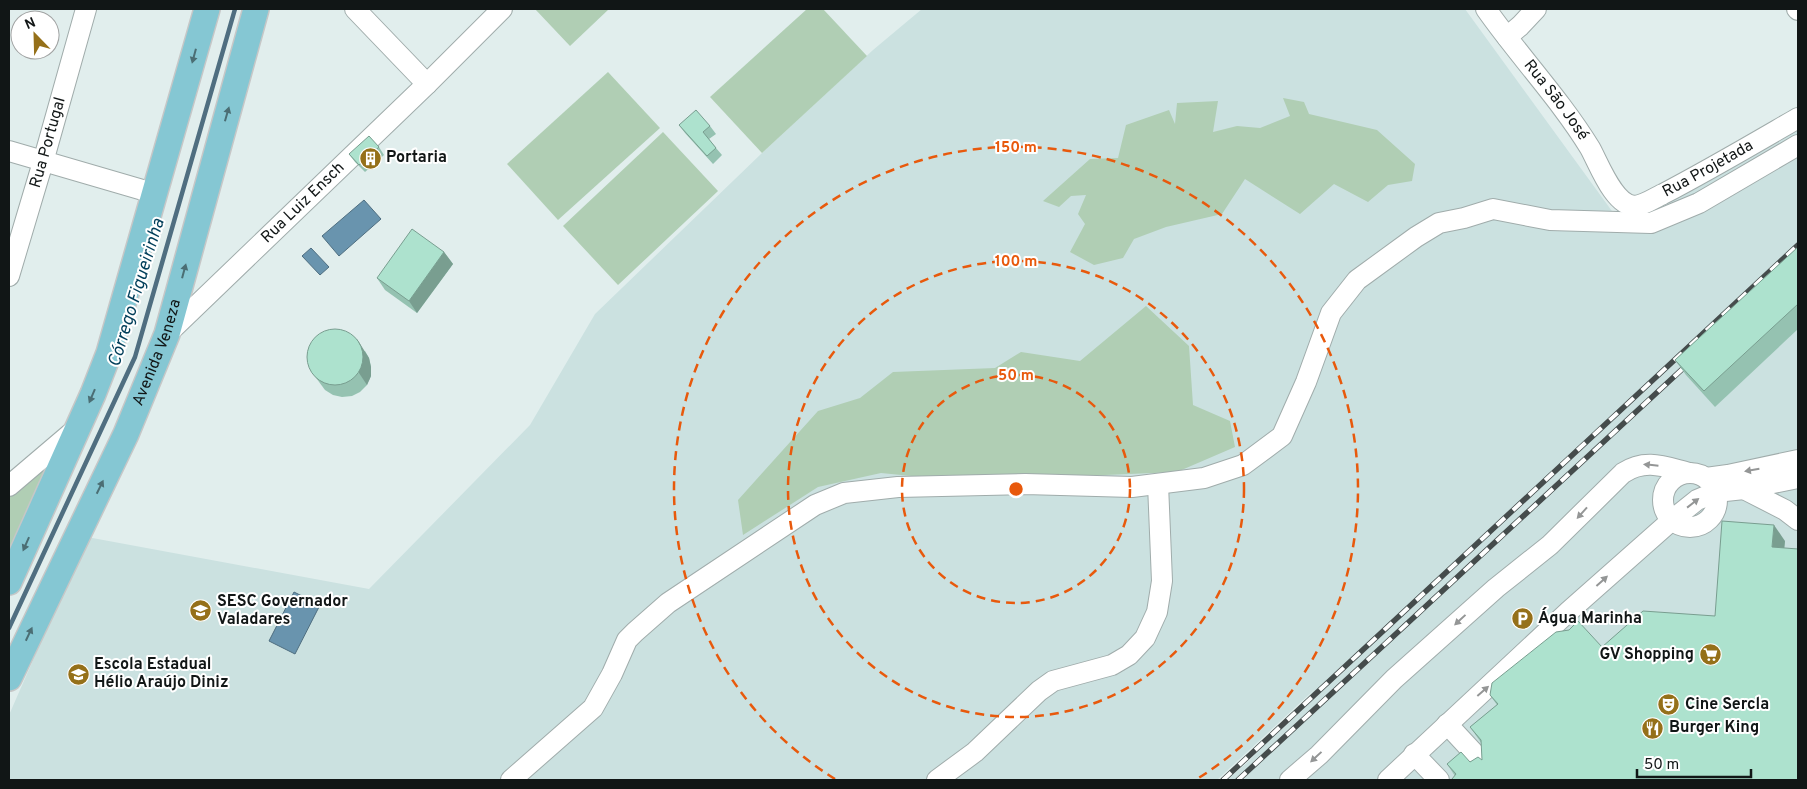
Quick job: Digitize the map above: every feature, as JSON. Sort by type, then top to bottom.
[{"type":"main road","points":[[9,582],[93,394],[109,353],[153,193],[184,94],[207,9]]},
{"type":"main road","name":"Avenida Veneza","points":[[9,678],[126,434],[167,334],[256,9]]},
{"type":"street","name":"Rua Portugal","points":[[9,276],[86,9]]},
{"type":"street","points":[[354,9],[427,84]]},
{"type":"street","name":"Rua Luiz Ensch","points":[[167,334],[427,84],[502,9]]},
{"type":"street","name":"Rua São José","points":[[1486,9],[1539,77],[1590,148],[1617,196]]},
{"type":"street","points":[[1507,37],[1536,9]]},
{"type":"street","name":"Rua Projetada","points":[[1617,196],[1630,205],[1636,206],[1646,203],[1692,180],[1798,118]]},
{"type":"street","points":[[510,780],[593,708],[612,674],[627,640],[635,632],[668,603],[815,505],[844,493],[898,488],[1025,484],[1132,487],[1204,478],[1243,465],[1282,436],[1306,382],[1331,313],[1357,280],[1416,237],[1439,223],[1464,218],[1493,208],[1550,220],[1651,223],[1699,203],[1798,145]]},
{"type":"street","points":[[9,151],[153,193]]},
{"type":"street","points":[[9,486],[78,428]]},
{"type":"street","points":[[1290,780],[1318,755],[1394,679],[1496,588],[1550,545],[1623,473],[1635,466],[1645,464],[1704,481],[1798,460]]},
{"type":"street","points":[[1704,481],[1716,507],[1708,520],[1694,526],[1678,524],[1672,520],[1663,504],[1664,495],[1672,479],[1680,475],[1744,489],[1786,510],[1798,520]]},
{"type":"street","points":[[1744,489],[1798,478]]},
{"type":"street","points":[[937,780],[975,752],[1038,691],[1053,681],[1112,665],[1129,655],[1145,638],[1157,612],[1162,581],[1158,484]]},
{"type":"street","points":[[1388,780],[1568,612],[1672,520]]},
{"type":"street","points":[[1447,724],[1486,766],[1470,780]]},
{"type":"street","points":[[1414,754],[1440,780]]},
{"type":"shaded area","points":[[922,9],[1465,9],[1617,218],[1798,129],[1798,780],[1227,780],[1249,761],[1315,689],[1217,780],[9,780],[9,715],[87,537],[369,589],[530,425],[595,314],[762,153],[873,50]]},
{"type":"green space","points":[[535,9],[609,9],[570,46]]},
{"type":"green space","points":[[807,9],[823,9],[867,56],[762,153],[710,97]]},
{"type":"green space","points":[[608,72],[660,128],[558,220],[507,164]]},
{"type":"green space","points":[[1283,98],[1304,102],[1309,114],[1377,130],[1415,164],[1412,181],[1388,185],[1368,202],[1334,184],[1300,214],[1245,179],[1222,214],[1166,227],[1134,239],[1123,258],[1094,265],[1070,252],[1085,224],[1078,214],[1086,195],[1071,196],[1059,207],[1043,201],[1090,159],[1118,158],[1126,125],[1169,110],[1175,124],[1177,103],[1218,101],[1213,132],[1237,126],[1260,128],[1290,116]]},
{"type":"green space","points":[[663,132],[718,191],[618,285],[563,226]]},
{"type":"green space","points":[[1146,306],[1189,346],[1193,405],[1230,421],[1235,447],[1177,472],[962,481],[881,473],[818,487],[743,535],[738,500],[818,411],[860,398],[893,372],[995,368],[1021,352],[1080,361]]},
{"type":"green space","points":[[62,449],[9,565],[9,494]]},
{"type":"water","points":[[364,200],[381,219],[339,256],[322,236]]},
{"type":"water","points":[[311,248],[329,267],[320,275],[302,256]]},
{"type":"water","points":[[294,592],[320,605],[295,654],[269,641]]},
{"type":"building","points":[[696,110],[710,126],[703,132],[716,148],[707,156],[679,125]]},
{"type":"building","points":[[369,136],[379,147],[359,165],[349,154]]},
{"type":"building","points":[[412,229],[444,252],[409,301],[377,278]]},
{"type":"building","points":[[1798,247],[1798,304],[1704,391],[1675,360]]},
{"type":"building","points":[[335,329],[346,331],[355,337],[361,346],[363,357],[361,368],[355,377],[346,383],[335,385],[324,383],[315,377],[309,368],[307,357],[309,346],[315,337],[324,331]]},
{"type":"building","name":"GV Shopping","points":[[1722,521],[1774,525],[1772,547],[1798,549],[1798,780],[1452,780],[1456,774],[1447,764],[1461,752],[1470,762],[1478,757],[1482,760],[1481,740],[1470,727],[1498,704],[1490,695],[1492,683],[1556,632],[1569,630],[1578,621],[1602,647],[1643,611],[1715,616]]},
{"type":"waterway","name":"Córrego Figueirinha","points":[[9,628],[135,357],[235,9]]},
{"type":"railway","points":[[1223,780],[1798,245]]},
{"type":"railway","points":[[1238,780],[1691,361]]},
{"type":"place","name":"Portaria","points":[[370,158]]},
{"type":"place","name":"SESC Governador Valadares","points":[[201,611]]},
{"type":"place","name":"Água Marinha","points":[[1522,619]]},
{"type":"place","name":"GV Shopping","points":[[1710,655]]},
{"type":"place","name":"Escola Estadual Hélio Araújo Diniz","points":[[78,674]]},
{"type":"place","name":"Cine Sercla","points":[[1669,705]]},
{"type":"place","name":"Burger King","points":[[1653,728]]}]
